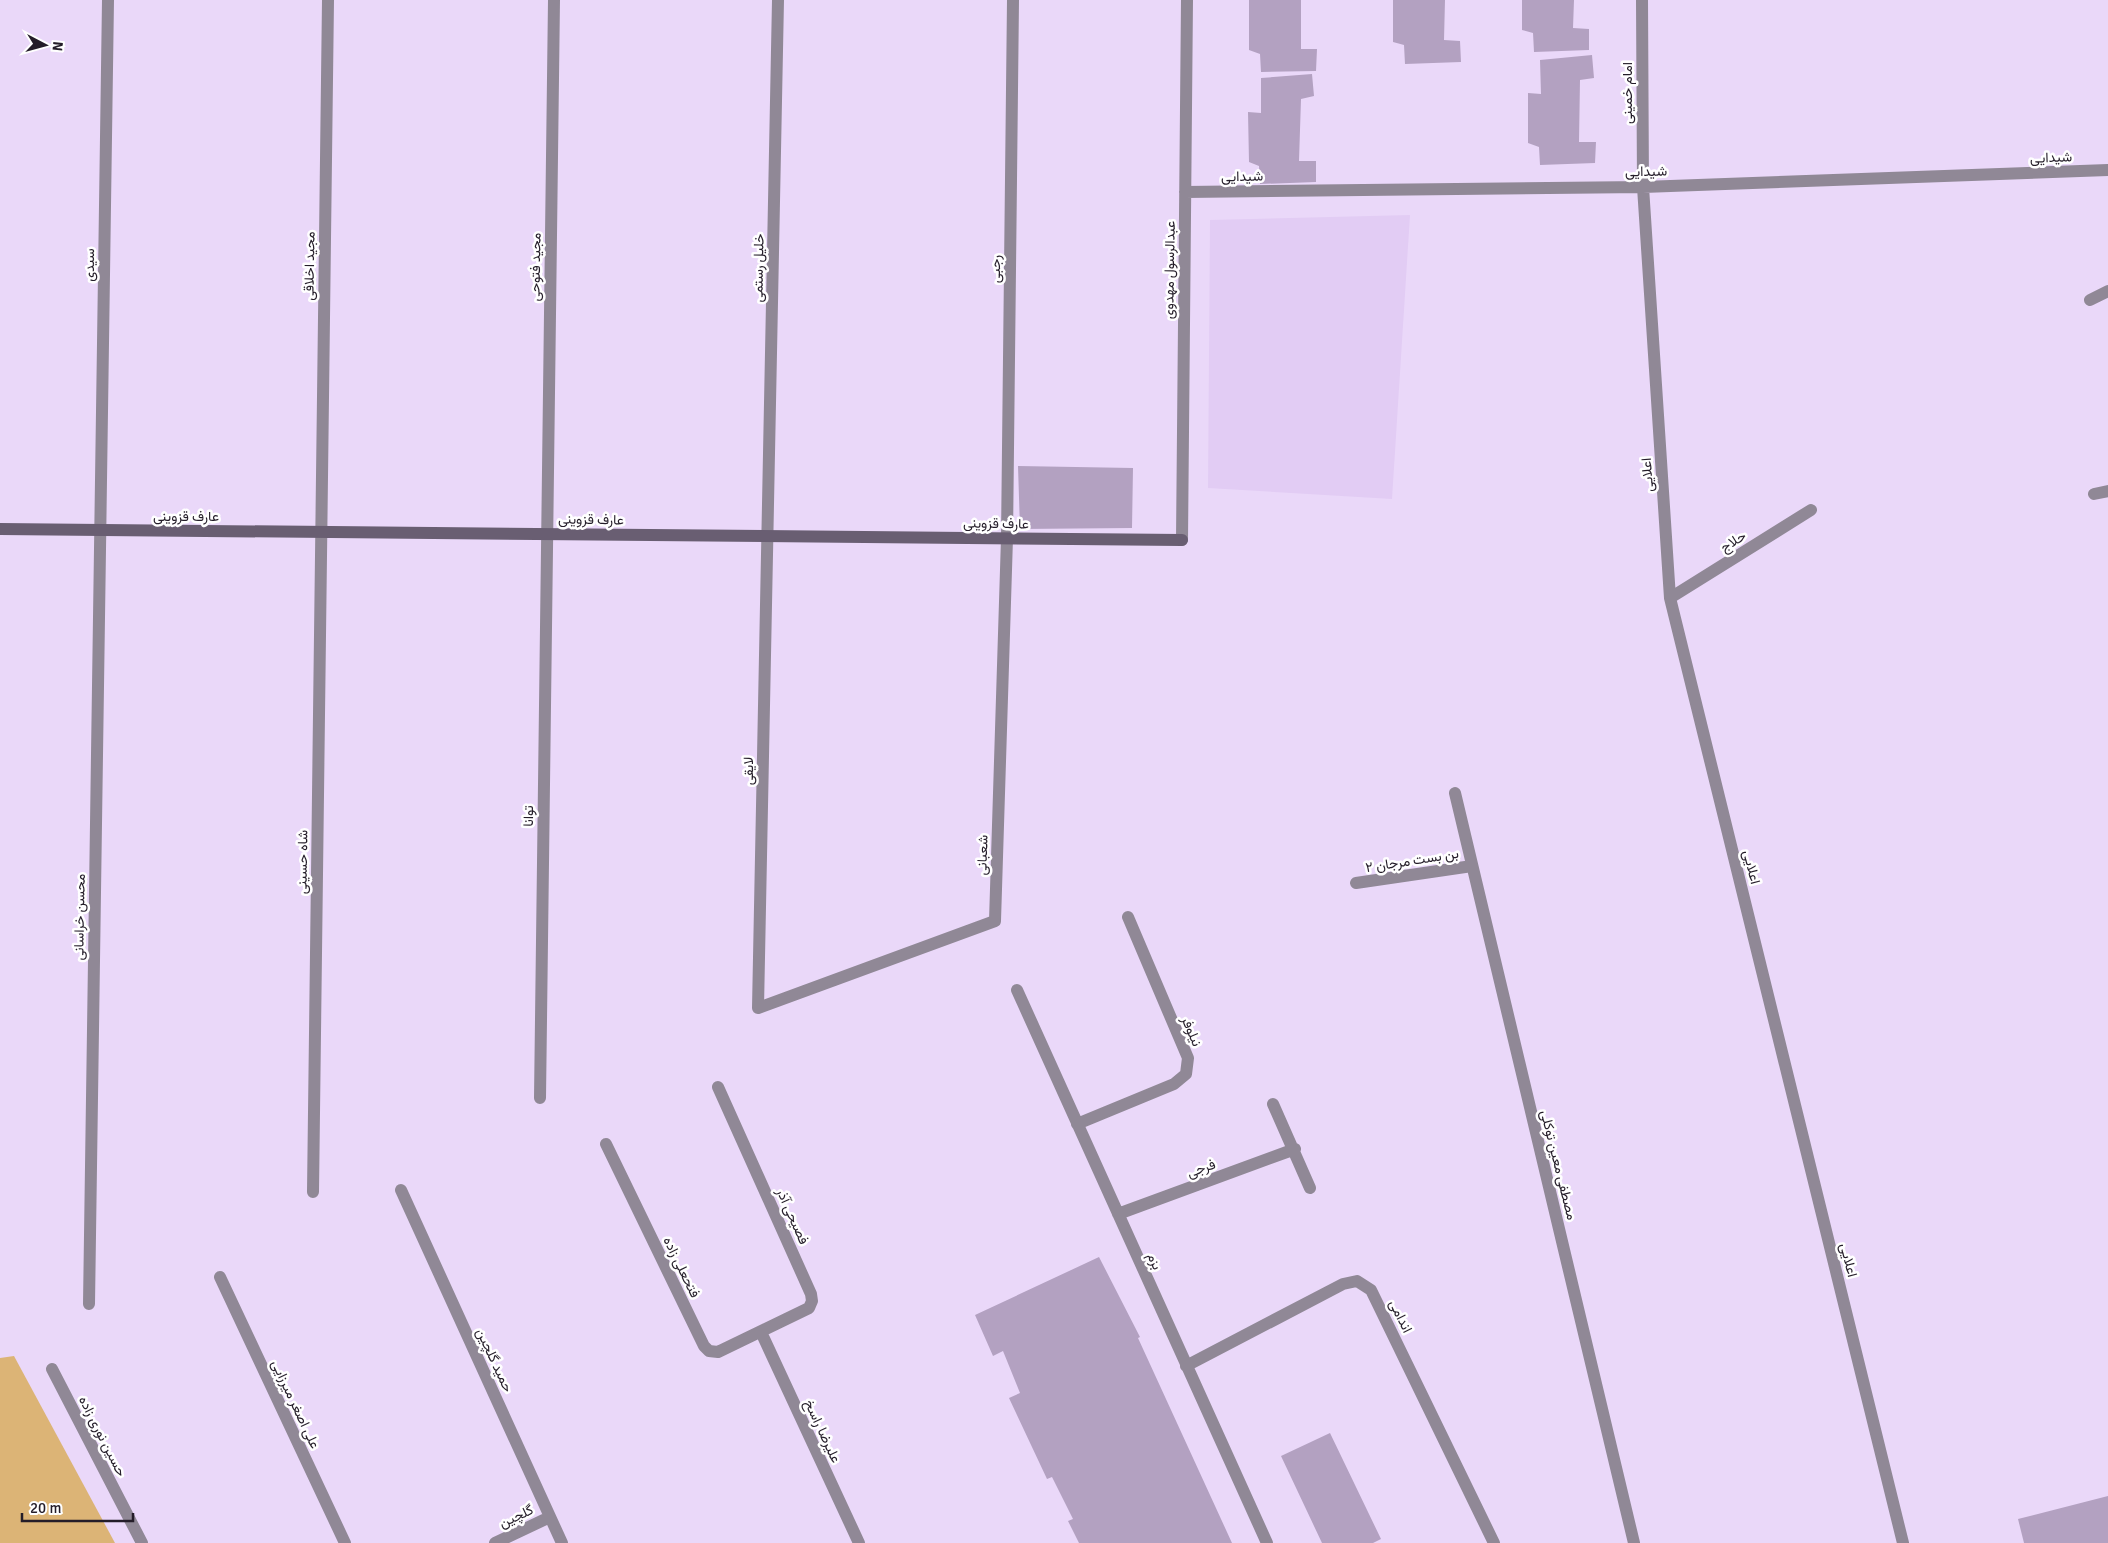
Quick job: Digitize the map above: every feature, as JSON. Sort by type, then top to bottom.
[{"type":"street","name":"سیدی","points":[[100,530],[108,0]]},
{"type":"street","name":"مجید اخلاقی","points":[[321,532],[328,0]]},
{"type":"street","name":"مجید فتوحی","points":[[546,534],[554,0]]},
{"type":"street","name":"خلیل رستمی","points":[[768,536],[778,0]]},
{"type":"street","name":"رجبی","points":[[1007,538],[1013,0]]},
{"type":"street","name":"عبدالرسول مهدوی","points":[[1182,540],[1187,0]]},
{"type":"street","name":"امام خمینی","points":[[1642,0],[1643,187]]},
{"type":"street","name":"شیدایی","points":[[1185,192],[1643,187],[2108,170]]},
{"type":"street","name":"اعلایی","points":[[1643,187],[1670,598],[1903,1543]]},
{"type":"street","points":[[2090,300],[2108,290]]},
{"type":"street","points":[[2094,494],[2108,491]]},
{"type":"street","name":"حلاج","points":[[1670,598],[1811,510]]},
{"type":"street","name":"عارف قزوینی","points":[[0,529],[1182,540]]},
{"type":"street","name":"محسن خراسانی","points":[[88,1304],[100,530]]},
{"type":"street","name":"شاه حسینی","points":[[313,1192],[321,532]]},
{"type":"street","name":"توانا","points":[[540,1098],[546,534]]},
{"type":"street","name":"لایقی","points":[[758,1008],[768,536]]},
{"type":"street","name":"شعبانی","points":[[758,1008],[995,921],[1007,538]]},
{"type":"street","name":"مصطفی معین توکلی","points":[[1456,793],[1634,1543]]},
{"type":"street","name":"بن بست مرجان ۲","points":[[1356,883],[1472,866]]},
{"type":"street","name":"نیلوفر","points":[[1077,1124],[1174,1084],[1186,1074],[1188,1058],[1128,917]]},
{"type":"street","name":"بزم","points":[[1017,990],[1267,1543]]},
{"type":"street","name":"فصیحی آذر","points":[[718,1087],[811,1294],[812,1301],[809,1308],[761,1332]]},
{"type":"street","points":[[1273,1104],[1295,1149],[1310,1188]]},
{"type":"street","name":"فتحعلی زاده","points":[[606,1144],[704,1346],[709,1351],[718,1352],[761,1332]]},
{"type":"street","name":"فرجی","points":[[1118,1214],[1295,1149]]},
{"type":"street","name":"حمید گلچین","points":[[401,1190],[562,1543]]},
{"type":"street","name":"علی اصغر میرزایی","points":[[220,1277],[345,1543]]},
{"type":"street","name":"اندامی","points":[[1186,1366],[1343,1284],[1358,1281],[1372,1290],[1494,1543]]},
{"type":"street","name":"علیرضا راسخ","points":[[761,1332],[859,1543]]},
{"type":"street","name":"حسین نوری زاده","points":[[52,1369],[142,1543]]},
{"type":"street","name":"گلچین","points":[[495,1543],[550,1517]]},
{"type":"shaded area","points":[[1410,215],[1392,499],[1208,488],[1210,220]]},
{"type":"shaded area","points":[[14,1356],[115,1543],[0,1543],[0,1358]]},
{"type":"building","points":[[1249,0],[1301,0],[1301,49],[1317,49],[1316,71],[1261,72],[1260,54],[1249,50]]},
{"type":"building","points":[[1393,0],[1445,0],[1444,40],[1460,41],[1461,62],[1405,64],[1404,45],[1393,42]]},
{"type":"building","points":[[1522,0],[1574,0],[1573,28],[1589,29],[1589,50],[1534,52],[1533,33],[1522,30]]},
{"type":"building","points":[[1592,55],[1594,78],[1580,80],[1579,142],[1596,142],[1595,163],[1540,165],[1539,147],[1528,143],[1528,93],[1541,94],[1540,60]]},
{"type":"building","points":[[1312,74],[1314,96],[1301,99],[1299,161],[1316,161],[1316,182],[1260,184],[1259,166],[1249,162],[1248,112],[1261,113],[1261,78]]},
{"type":"building","points":[[1018,466],[1133,468],[1132,528],[1020,529]]},
{"type":"building","points":[[1099,1257],[1140,1337],[1138,1338],[1232,1543],[1079,1543],[1068,1521],[1073,1519],[1052,1477],[1047,1479],[1009,1398],[1020,1393],[1003,1351],[993,1356],[975,1315]]},
{"type":"building","points":[[1330,1433],[1381,1539],[1373,1543],[1322,1543],[1281,1456]]},
{"type":"building","points":[[2108,1496],[2108,1543],[2024,1543],[2018,1519]]}]
